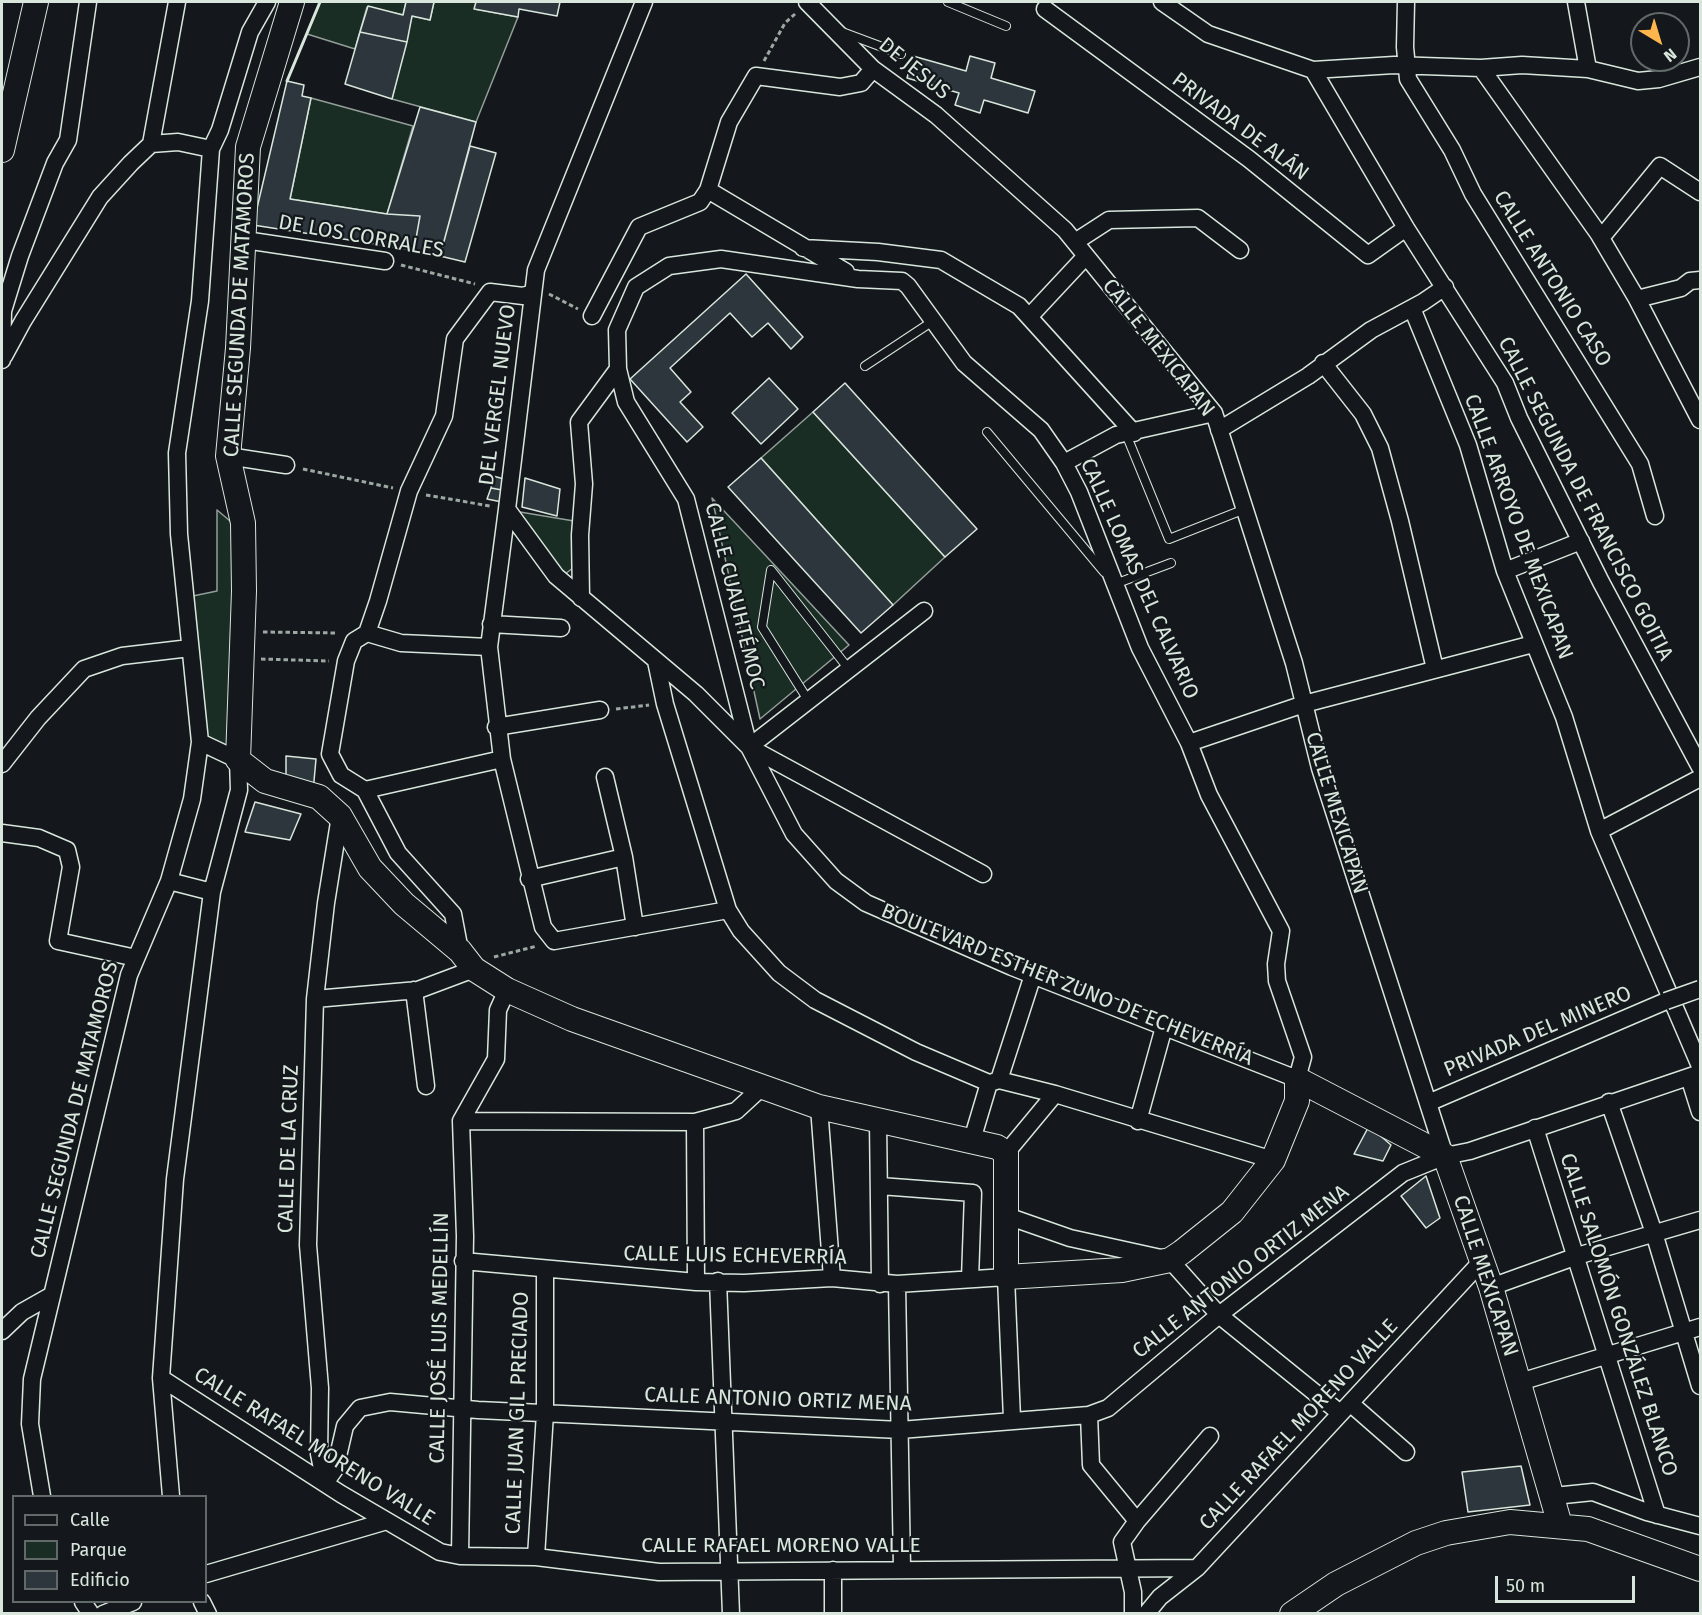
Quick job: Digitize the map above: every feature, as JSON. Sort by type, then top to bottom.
[{"type":"street","points":[[2,150],[36,2]]},
{"type":"street","points":[[2,361],[3,311],[20,256],[55,164],[68,140],[88,2]]},
{"type":"street","points":[[2,361],[23,321],[100,197],[151,144],[177,2]]},
{"type":"street","name":"CALLE SEGUNDA DE MATAMOROS","points":[[42,1495],[30,1424],[32,1379],[129,975],[169,880],[192,800],[200,742],[179,534],[177,453],[200,301],[211,149],[220,130],[249,32],[267,2]]},
{"type":"street","name":"CALLE SEGUNDA DE MATAMOROS","points":[[238,760],[243,632],[243,523],[228,456],[245,240],[248,147],[292,2]]},
{"type":"street","name":"DEL VERGEL NUEVO","points":[[644,2],[536,270],[507,509],[556,576],[696,694],[749,747]]},
{"type":"street","name":"DE JESUS","points":[[807,2],[873,69],[936,115],[996,169]]},
{"type":"street","points":[[1162,2],[1208,34],[1313,70],[1407,66],[1481,68],[1522,64],[1588,69],[1638,81],[1659,79],[1701,67]]},
{"type":"street","name":"CALLE ANTONIO CASO","points":[[1406,2],[1405,47],[1408,79],[1452,150],[1473,194],[1640,464],[1655,516]]},
{"type":"street","points":[[1576,2],[1588,69]]},
{"type":"street","name":"PRIVADA DE ALÁN","points":[[1045,9],[1249,159],[1368,255],[1406,228]]},
{"type":"street","points":[[1481,68],[1601,238],[1695,395],[1701,420]]},
{"type":"street","points":[[592,316],[639,227],[700,202],[708,190],[729,122],[756,75],[840,87],[861,82],[873,69]]},
{"type":"street","name":"CALLE SEGUNDA DE FRANCISCO GOITIA","points":[[1313,70],[1406,228],[1505,383],[1519,417],[1581,541],[1701,767]]},
{"type":"street","points":[[151,144],[178,142],[211,149]]},
{"type":"street","points":[[1601,238],[1660,166],[1701,192]]},
{"type":"street","name":"CALLE MEXICAPAN","points":[[996,169],[1075,242],[1214,413],[1294,663],[1320,768],[1445,1156],[1491,1287],[1554,1496],[1560,1525]]},
{"type":"street","name":"CALLE LOMAS DEL CALVARIO","points":[[708,190],[858,279]]},
{"type":"street","points":[[1075,242],[1109,220],[1198,218],[1240,250]]},
{"type":"street","name":"DE LOS CORRALES","points":[[245,240],[385,261]]},
{"type":"street","points":[[803,248],[878,252],[941,260],[1020,306],[1130,434]]},
{"type":"street","points":[[1030,316],[1086,256]]},
{"type":"street","name":"CALLE LOMAS DEL CALVARIO","points":[[617,330],[636,287],[669,266],[721,259],[858,279],[902,282],[964,363],[1041,430],[1064,463],[1079,492],[1140,648],[1189,743],[1209,795],[1281,931],[1276,981],[1302,1057],[1297,1079]]},
{"type":"street","points":[[1637,299],[1681,288],[1696,280],[1701,264]]},
{"type":"street","points":[[1219,430],[1308,376],[1371,330],[1445,287]]},
{"type":"street","points":[[467,960],[453,914],[398,853],[365,790],[341,775],[330,754],[346,661],[354,641],[367,633],[409,491],[444,416],[455,339],[490,292],[523,296],[533,293]]},
{"type":"street","name":"CALLE ARROYO DE MEXICAPAN","points":[[1412,308],[1468,445],[1505,571],[1564,717],[1599,831],[1697,1072],[1701,1112]]},
{"type":"street","name":"CALLE CUAUHTÉMOC","points":[[617,330],[618,369],[627,402],[686,499],[749,747]]},
{"type":"street","points":[[1323,363],[1363,414],[1380,448],[1435,669]]},
{"type":"street","points":[[581,598],[580,535],[584,484],[579,422],[618,369]]},
{"type":"street","points":[[1064,463],[1116,435],[1130,434],[1214,413]]},
{"type":"street","points":[[228,456],[286,465]]},
{"type":"street","points":[[507,509],[489,647],[496,727],[502,759],[529,879],[543,927],[554,941],[728,910]]},
{"type":"street","points":[[1505,571],[1581,541]]},
{"type":"street","points":[[924,611],[749,747],[983,874]]},
{"type":"street","points":[[491,624],[561,628]]},
{"type":"street","points":[[367,633],[401,643],[489,647]]},
{"type":"street","points":[[1189,743],[1304,704],[1533,644]]},
{"type":"street","points":[[2,764],[38,718],[84,669],[122,656],[190,648]]},
{"type":"street","points":[[656,661],[665,704],[728,910],[760,953],[779,973],[814,1000],[916,1052],[994,1082],[1055,1094],[1273,1160]]},
{"type":"street","points":[[496,727],[600,710]]},
{"type":"street","points":[[200,742],[238,760],[265,781],[318,797],[340,816],[370,868],[404,904],[467,960],[507,990],[572,1019],[687,1058],[760,1088],[819,1107],[972,1140],[997,1147],[1006,1153]]},
{"type":"street","name":"BOULEVARD ESTHER ZUNO DE ECHEVERRÍA","points":[[749,747],[794,834],[836,881],[866,903],[1033,975],[1297,1079],[1445,1156]]},
{"type":"street","points":[[365,790],[502,759]]},
{"type":"street","points":[[171,1495],[161,1378],[175,1179],[212,892],[239,790],[238,760]]},
{"type":"street","points":[[605,777],[624,857],[635,927]]},
{"type":"street","points":[[1599,831],[1701,778]]},
{"type":"street","name":"CALLE DE LA CRUZ","points":[[325,1483],[318,1454],[320,1388],[309,1245],[315,999],[326,903],[340,816]]},
{"type":"street","points":[[2,833],[39,838],[67,850],[71,867],[58,941],[136,958]]},
{"type":"street","points":[[529,879],[624,857]]},
{"type":"street","points":[[169,880],[212,892]]},
{"type":"street","points":[[315,999],[414,990],[467,960]]},
{"type":"street","points":[[972,1140],[1033,975]]},
{"type":"street","name":"PRIVADA DEL MINERO","points":[[1428,1104],[1701,989]]},
{"type":"street","points":[[414,990],[426,1086]]},
{"type":"street","points":[[507,990],[498,1010],[496,1059],[461,1121],[695,1122],[736,1111],[760,1088]]},
{"type":"street","points":[[1138,1120],[1164,1027]]},
{"type":"street","name":"CALLE ANTONIO ORTIZ MENA","points":[[325,1483],[335,1469],[345,1426],[360,1408],[390,1402],[722,1423],[900,1430],[1012,1419],[1047,1420],[1089,1415],[1108,1408],[1219,1315],[1403,1173],[1445,1156],[1470,1151],[1697,1072]]},
{"type":"street","points":[[1006,1276],[1122,1270],[1170,1260],[1232,1212],[1273,1160],[1297,1101],[1297,1079]]},
{"type":"street","points":[[1012,1419],[1006,1276],[1006,1153],[1055,1094]]},
{"type":"street","points":[[1610,1102],[1654,1233],[1682,1332],[1701,1386]]},
{"type":"street","points":[[819,1107],[832,1278]]},
{"type":"street","name":"CALLE JOSÉ LUIS MEDELLÍN","points":[[460,1556],[463,1261],[461,1121]]},
{"type":"street","points":[[878,1121],[880,1186],[900,1430],[902,1568]]},
{"type":"street","points":[[695,1122],[696,1282]]},
{"type":"street","name":"CALLE SALOMÓN GONZÁLEZ BLANCO","points":[[1535,1128],[1608,1353],[1657,1515]]},
{"type":"street","points":[[880,1186],[973,1193],[970,1279]]},
{"type":"street","points":[[1007,1216],[1070,1238],[1170,1260],[1219,1315],[1406,1452]]},
{"type":"street","points":[[1491,1287],[1577,1256],[1701,1220]]},
{"type":"street","name":"CALLE LUIS ECHEVERRÍA","points":[[463,1261],[696,1282],[744,1283],[832,1278],[888,1284],[1006,1276]]},
{"type":"street","name":"CALLE RAFAEL MORENO VALLE","points":[[1146,1614],[1160,1597],[1197,1568],[1481,1262]]},
{"type":"street","name":"CALLE JUAN GIL PRECIADO","points":[[536,1557],[545,1413],[545,1269]]},
{"type":"street","points":[[718,1281],[731,1614]]},
{"type":"street","points":[[2,1331],[22,1312],[52,1295]]},
{"type":"street","points":[[1520,1382],[1608,1353],[1701,1327]]},
{"type":"street","name":"CALLE RAFAEL MORENO VALLE","points":[[161,1378],[387,1521],[440,1552],[460,1556],[536,1557],[659,1572],[902,1568],[1197,1568]]},
{"type":"street","points":[[1089,1415],[1091,1465],[1137,1521]]},
{"type":"street","points":[[1133,1614],[1133,1592],[1122,1542],[1137,1521],[1210,1436]]},
{"type":"street","points":[[1554,1496],[1593,1492],[1657,1515],[1701,1526]]},
{"type":"street","points":[[207,1574],[387,1521]]},
{"type":"street","points":[[1292,1614],[1336,1584],[1382,1558],[1436,1537],[1510,1522],[1588,1529],[1701,1569]]},
{"type":"street","points":[[833,1570],[833,1614]]},
{"type":"street","points":[[103,1614],[130,1603]]},
{"type":"lane","points":[[948,2],[1006,26]]},
{"type":"lane","points":[[836,30],[901,54]]},
{"type":"lane","points":[[865,366],[933,321]]},
{"type":"lane","points":[[987,432],[1115,584],[1171,563]]},
{"type":"lane","points":[[1130,434],[1169,539],[1245,509]]},
{"type":"lane","points":[[808,700],[762,627],[771,570],[848,668]]},
{"type":"path","points":[[756,75],[785,23],[807,2]]},
{"type":"path","name":"DE LOS CORRALES","points":[[385,261],[468,280]]},
{"type":"path","points":[[533,293],[548,294],[592,316]]},
{"type":"path","points":[[286,465],[507,509]]},
{"type":"path","points":[[243,632],[367,633]]},
{"type":"path","points":[[242,658],[346,661]]},
{"type":"path","points":[[600,710],[665,704]]},
{"type":"path","points":[[467,960],[495,956],[554,941]]},
{"type":"green space","points":[[320,2],[406,2],[403,15],[367,7],[355,49],[307,34]]},
{"type":"green space","points":[[434,2],[476,2],[475,9],[518,17],[476,122],[392,99],[412,16],[430,20]]},
{"type":"green space","points":[[311,98],[413,126],[387,214],[290,199]]},
{"type":"green space","points":[[813,412],[945,557],[893,605],[761,458]]},
{"type":"green space","points":[[712,498],[849,645],[760,719]]},
{"type":"green space","points":[[217,510],[236,526],[227,751],[206,740],[193,596],[217,591]]},
{"type":"green space","points":[[508,510],[580,522],[579,563],[564,575]]},
{"type":"building","points":[[406,2],[434,2],[430,20],[412,16],[407,42],[360,32],[368,6],[403,15]]},
{"type":"building","points":[[476,2],[560,2],[557,16],[519,9],[518,17],[474,9]]},
{"type":"building","points":[[360,32],[407,42],[392,99],[345,84]]},
{"type":"building","points":[[913,56],[966,71],[970,56],[995,63],[991,78],[1035,91],[1028,113],[984,100],[980,113],[955,105],[959,93],[907,78]]},
{"type":"building","points":[[287,81],[304,85],[302,96],[311,98],[290,199],[387,214],[420,216],[414,250],[253,225]]},
{"type":"building","points":[[420,107],[476,122],[440,256],[414,250],[420,216],[387,214]]},
{"type":"building","points":[[470,146],[496,153],[465,262],[440,256]]},
{"type":"building","points":[[746,274],[803,337],[791,349],[768,323],[752,337],[730,313],[670,368],[691,392],[680,402],[703,427],[687,442],[630,379]]},
{"type":"building","points":[[769,378],[798,409],[761,444],[732,413]]},
{"type":"building","points":[[845,383],[977,529],[945,557],[813,412]]},
{"type":"building","points":[[761,458],[893,605],[861,633],[728,487]]},
{"type":"building","points":[[493,476],[504,479],[502,490],[491,488]]},
{"type":"building","points":[[525,478],[560,489],[557,516],[522,507]]},
{"type":"building","points":[[491,488],[502,490],[502,502],[487,499]]},
{"type":"building","points":[[286,756],[316,759],[313,792],[286,787]]},
{"type":"building","points":[[255,802],[301,814],[290,840],[245,832]]},
{"type":"building","points":[[1369,1126],[1391,1145],[1383,1161],[1354,1154]]},
{"type":"building","points":[[1426,1176],[1440,1218],[1426,1228],[1401,1196]]},
{"type":"building","points":[[1521,1466],[1530,1505],[1468,1512],[1462,1472]]},
{"type":"wall","points":[[287,81],[320,2]]}]
